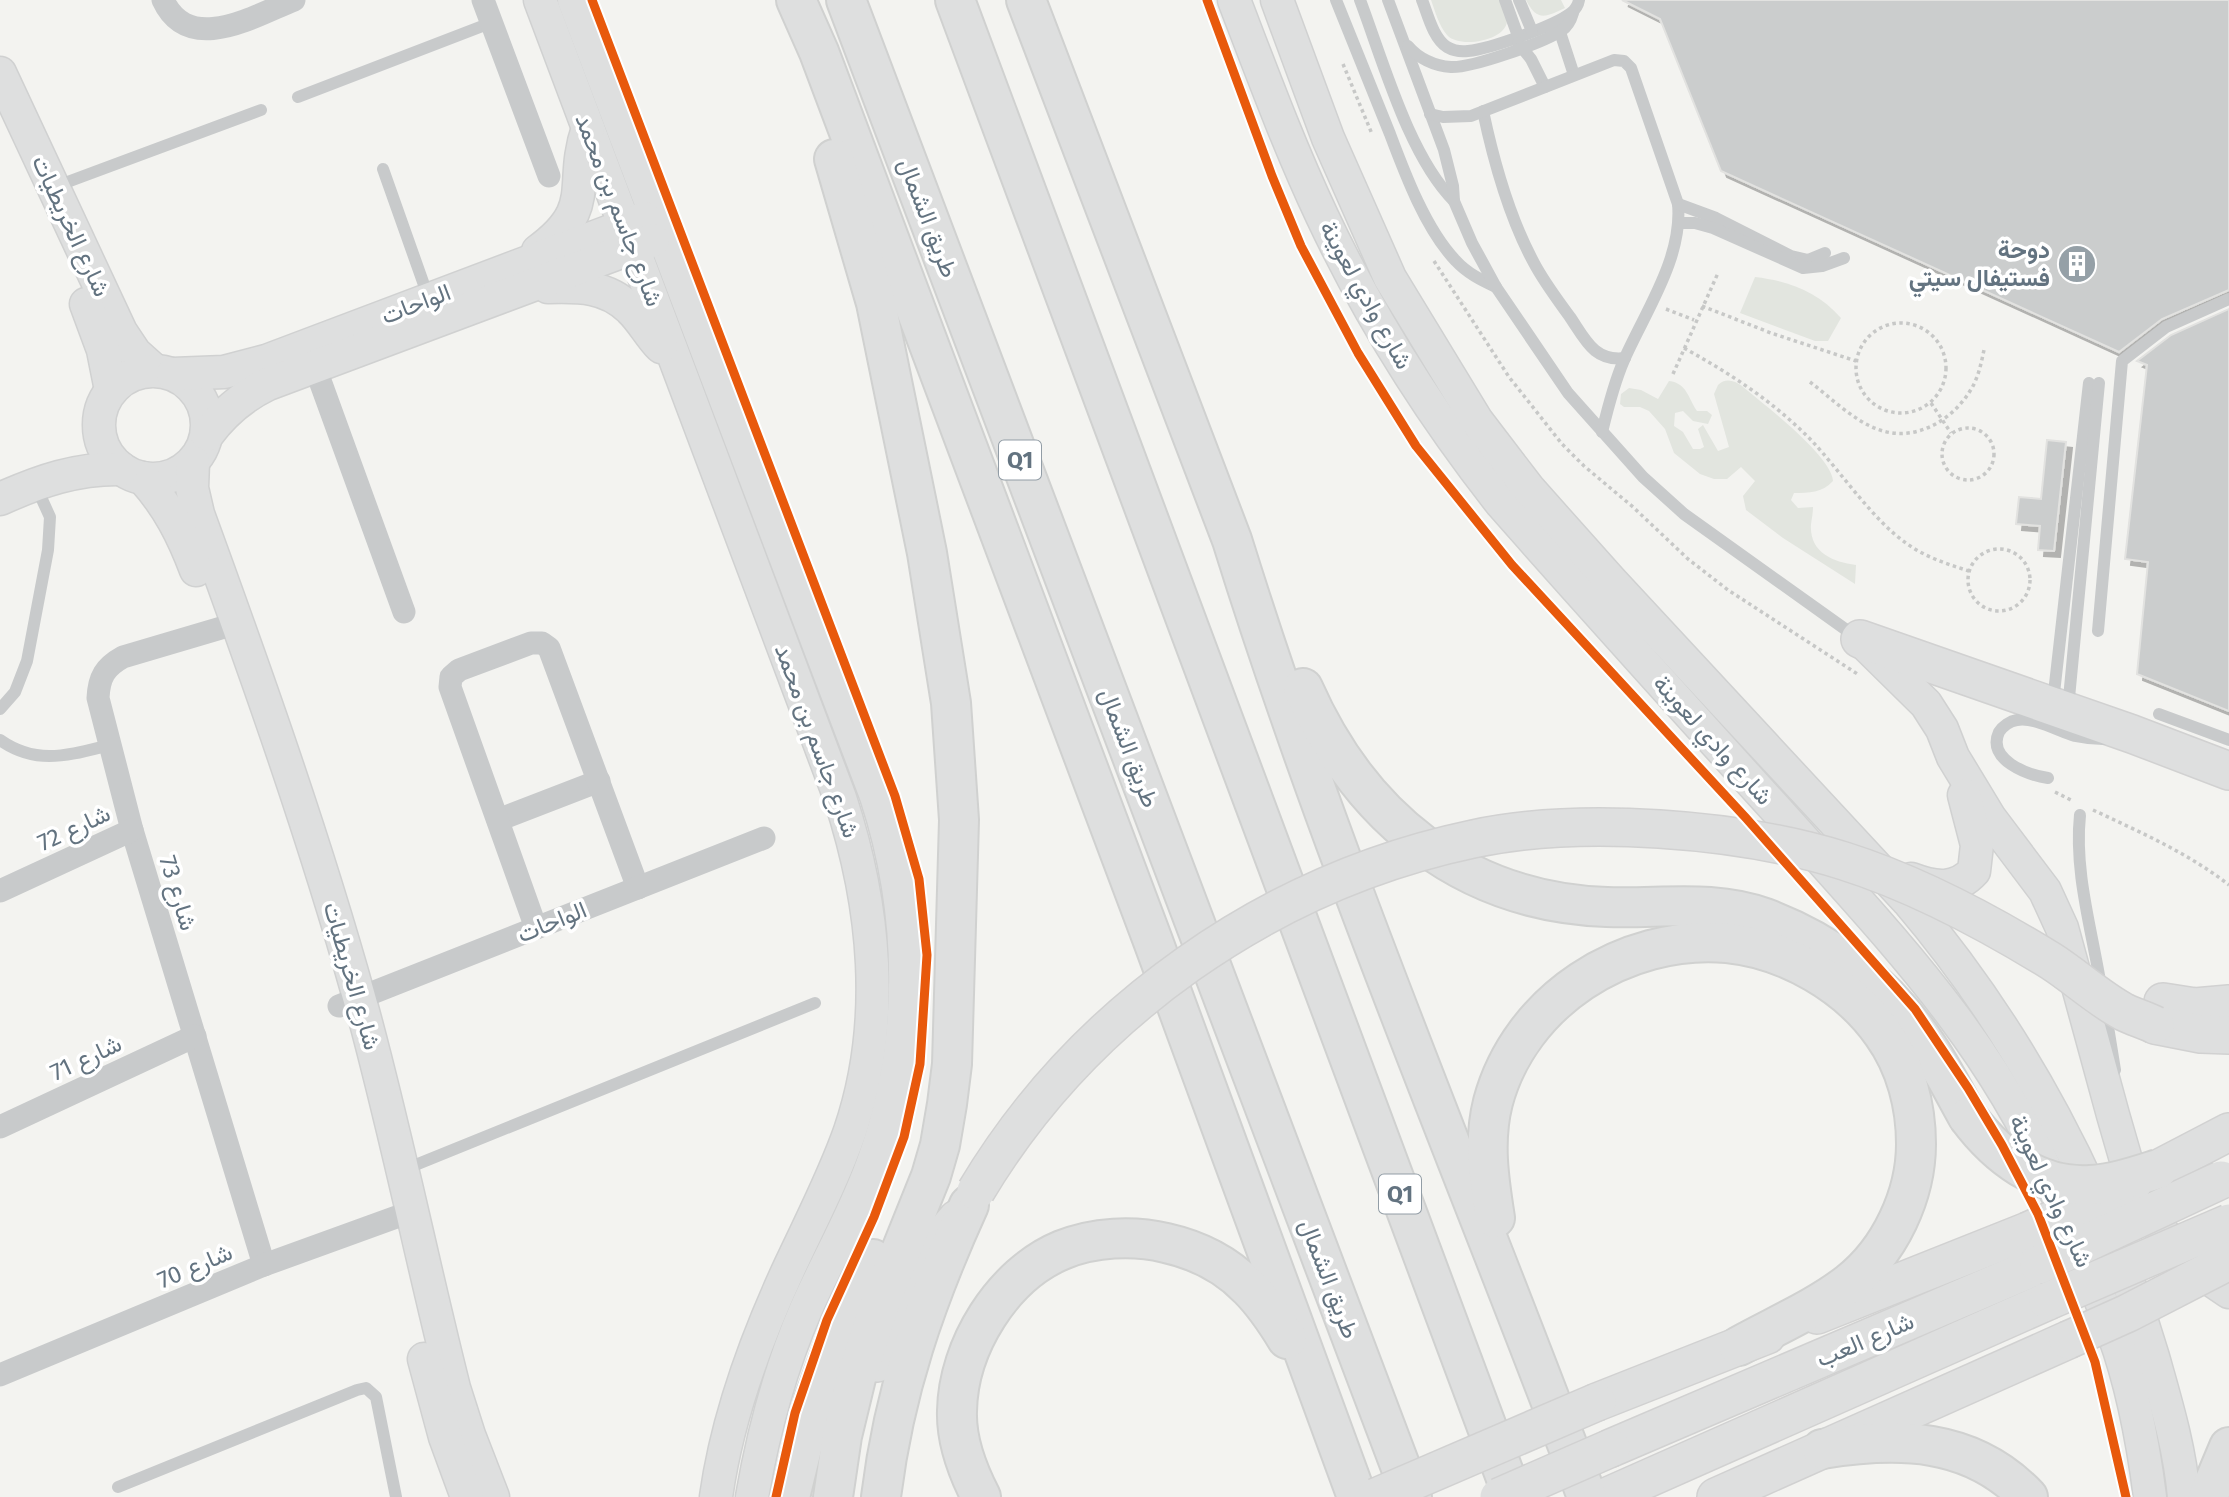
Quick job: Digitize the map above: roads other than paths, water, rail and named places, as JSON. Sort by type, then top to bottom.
[{"type":"highway","points":[[788,0],[876,303],[909,458],[936,603],[954,734],[959,820],[952,1064],[940,1145],[920,1205],[880,1303],[848,1410],[850,1488]]},
{"type":"highway","points":[[796,0],[819,52],[1323,1399],[1357,1497]]},
{"type":"highway","name":"طريق الشمال","points":[[846,0],[1412,1497]]},
{"type":"highway","name":"Q1","points":[[955,0],[1513,1497]]},
{"type":"highway","points":[[1026,0],[1232,540],[1257,620],[1365,920],[1587,1497]]},
{"type":"highway","points":[[1232,540],[1271,615],[1308,698],[1348,769],[1375,803],[1433,853],[1472,875],[1534,898],[1609,907],[1666,905],[1714,908],[1762,917],[1801,933],[1845,960],[1887,995],[1926,1044],[1985,1140],[2006,1158],[2035,1175],[2063,1184],[2090,1185],[2129,1178],[2158,1169]]},
{"type":"highway","points":[[1516,1312],[1496,1223],[1488,1153],[1493,1105],[1500,1079],[1511,1058],[1538,1018],[1558,998],[1607,966],[1660,947],[1728,943],[1782,957],[1807,968],[1861,1007],[1884,1035],[1899,1063],[1910,1093],[1916,1128],[1913,1181],[1905,1205],[1885,1242],[1869,1264],[1850,1283],[1833,1294],[1739,1346]]},
{"type":"highway","points":[[790,1497],[814,1400],[837,1336],[888,1227],[915,1155],[928,1111],[955,990]]},
{"type":"highway","points":[[850,1488],[888,1445],[906,1364],[942,1265],[972,1198]]},
{"type":"highway","points":[[981,1497],[963,1455],[957,1411],[964,1364],[974,1338],[989,1312],[1011,1286],[1039,1263],[1061,1250],[1088,1242],[1119,1238],[1151,1240],[1203,1255],[1227,1270],[1249,1287],[1273,1317],[1323,1399]]},
{"type":"highway","points":[[1822,1449],[1866,1442],[1929,1444],[1953,1450],[1987,1466],[2028,1497]]},
{"type":"highway","points":[[2208,1497],[2229,1447]]},
{"type":"main road","name":"شارع جاسم بن محمد","points":[[540,0],[588,128],[644,231],[876,796],[892,851],[902,917],[904,1013],[893,1095],[872,1166],[806,1308],[781,1374],[762,1445],[752,1497]]},
{"type":"main road","name":"شارع جاسم بن محمد","points":[[574,0],[644,231],[677,362],[844,808],[869,912],[872,1017],[859,1103],[831,1180],[778,1292],[753,1354],[739,1397],[716,1497]]},
{"type":"main road","name":"شارع وادي لعوينة","points":[[1234,0],[1284,132],[1323,218],[1409,375],[1456,446],[1529,535],[1918,969],[1985,1058],[2044,1164],[2114,1335],[2142,1438],[2150,1497]]},
{"type":"main road","name":"شارع وادي لعوينة","points":[[1277,0],[1328,138],[1390,278],[1476,421],[1529,489],[1611,581],[1870,859],[1944,943],[2026,1067],[2072,1149],[2116,1248],[2164,1394],[2184,1497]]},
{"type":"main road","name":"شارع الخريطيات","points":[[0,73],[121,332],[135,353],[164,372]]},
{"type":"main road","name":"شارع الخريطيات","points":[[0,118],[97,330],[111,390]]},
{"type":"main road","points":[[588,128],[581,152],[579,198],[571,219],[525,276],[610,294],[630,309],[656,342],[677,362]]},
{"type":"main road","name":"الواحات","points":[[207,435],[228,410],[254,391],[525,276],[644,231]]},
{"type":"main road","name":"الواحات","points":[[164,372],[224,372],[244,368],[429,300],[525,276]]},
{"type":"main road","points":[[0,499],[36,482],[82,471],[164,478],[175,475],[193,462],[207,435],[208,424],[203,403],[191,386],[164,372],[126,377],[111,390],[101,408],[98,428],[103,447],[132,474]]},
{"type":"main road","points":[[36,482],[78,444],[99,418]]},
{"type":"main road","name":"شارع الخريطيات","points":[[193,462],[192,488],[198,514],[275,792],[349,1002],[403,1170],[403,1215],[434,1397],[467,1497]]},
{"type":"main road","name":"شارع الخريطيات","points":[[132,474],[163,502],[227,626]]},
{"type":"main road","points":[[1860,639],[1926,704],[1942,729],[1953,757],[1977,845],[1974,871],[1959,884],[1938,886],[1904,876],[1870,859]]},
{"type":"main road","points":[[1860,639],[2145,724],[2229,771]]},
{"type":"main road","points":[[1953,757],[1990,818],[2045,891],[2062,928],[2126,1160],[2143,1202],[2163,1233],[2204,1275],[2229,1292]]},
{"type":"main road","points":[[972,1198],[1008,1141],[1084,1051],[1129,1010],[1189,963],[1259,919],[1321,888],[1389,862],[1475,838],[1586,828],[1631,828],[1709,834],[1764,842],[1843,861],[1920,889],[2016,939],[2124,1012],[2159,1014],[2229,1004]]},
{"type":"main road","name":"شارع الخريطيات","points":[[349,1002],[403,1215],[454,1388],[493,1497]]},
{"type":"main road","points":[[2159,1014],[2201,1034],[2229,1035]]},
{"type":"main road","points":[[1376,1497],[1597,1402],[2028,1231],[2114,1194],[2219,1138]]},
{"type":"main road","name":"شارع العب","points":[[1499,1497],[2039,1265],[2225,1178]]},
{"type":"main road","name":"شارع العب","points":[[1615,1493],[2229,1223]]},
{"type":"main road","points":[[1716,1497],[2128,1313],[2229,1261]]},
{"type":"street","points":[[163,0],[181,23],[201,30],[222,28],[294,0]]},
{"type":"street","points":[[483,0],[549,176]]},
{"type":"street","points":[[315,367],[404,612]]},
{"type":"street","name":"شارع 73","points":[[227,626],[111,663],[98,685],[98,698],[132,830],[264,1265]]},
{"type":"street","points":[[536,928],[450,687],[451,677],[459,670],[531,643],[546,645],[551,651],[638,888]]},
{"type":"street","points":[[498,820],[599,781]]},
{"type":"street","name":"شارع 72","points":[[0,891],[132,830]]},
{"type":"street","name":"الواحات","points":[[349,1002],[764,838]]},
{"type":"street","name":"شارع 71","points":[[0,1127],[195,1036]]},
{"type":"street","name":"شارع 70","points":[[0,1375],[264,1265],[403,1215]]},
{"type":"lane","points":[[1336,0],[1401,166],[1422,208],[1443,245],[1457,263],[1469,273],[1496,287]]},
{"type":"lane","points":[[1360,0],[1416,145],[1434,178],[1454,201],[1472,243],[1496,287],[1568,393],[1602,432],[1643,477],[1684,514],[1860,639],[1898,641],[1927,649]]},
{"type":"lane","points":[[1388,0],[1446,159],[1454,201]]},
{"type":"lane","points":[[1422,0],[1437,37],[1455,51],[1470,51],[1560,32],[1569,23],[1576,6]]},
{"type":"lane","points":[[1505,0],[1518,40],[1545,87]]},
{"type":"lane","points":[[1519,0],[1532,31]]},
{"type":"lane","points":[[1403,40],[1410,49],[1429,62],[1451,67],[1473,64],[1576,6]]},
{"type":"lane","points":[[298,97],[493,22]]},
{"type":"lane","points":[[1560,32],[1574,75]]},
{"type":"lane","points":[[1430,114],[1457,117],[1483,111],[1614,60],[1628,64],[1678,204],[1680,223],[1673,254],[1612,391],[1602,432]]},
{"type":"lane","points":[[53,188],[261,110]]},
{"type":"lane","points":[[1483,111],[1487,134],[1506,196],[1534,263],[1588,344],[1604,357],[1613,360],[1625,358]]},
{"type":"lane","points":[[383,169],[429,300]]},
{"type":"lane","points":[[1678,204],[1707,214],[1802,259],[1813,260],[1825,253]]},
{"type":"lane","points":[[1680,223],[1695,223],[1713,228],[1803,268],[1822,266],[1844,258]]},
{"type":"lane","points":[[2098,631],[2122,361],[2166,327],[2229,299]]},
{"type":"lane","points":[[2054,693],[2094,383],[2069,698]]},
{"type":"lane","points":[[0,709],[15,692],[27,661],[48,550],[50,517],[36,482]]},
{"type":"lane","points":[[2041,688],[2093,706]]},
{"type":"lane","points":[[2048,778],[2026,772],[2003,758],[1997,740],[1999,733],[2008,723],[2021,719],[2090,738],[2104,739],[2145,724],[2229,740]]},
{"type":"lane","points":[[0,740],[16,751],[51,758],[110,745]]},
{"type":"lane","points":[[2204,745],[2229,754]]},
{"type":"lane","points":[[2082,808],[2077,838],[2114,1064],[2116,1094],[2113,1115]]},
{"type":"lane","points":[[403,1170],[815,1003]]},
{"type":"lane","points":[[118,1487],[366,1388],[376,1397],[396,1497]]},
{"type":"place","name":"دوحة فستيفال سيتي","points":[[2077,264]]}]
